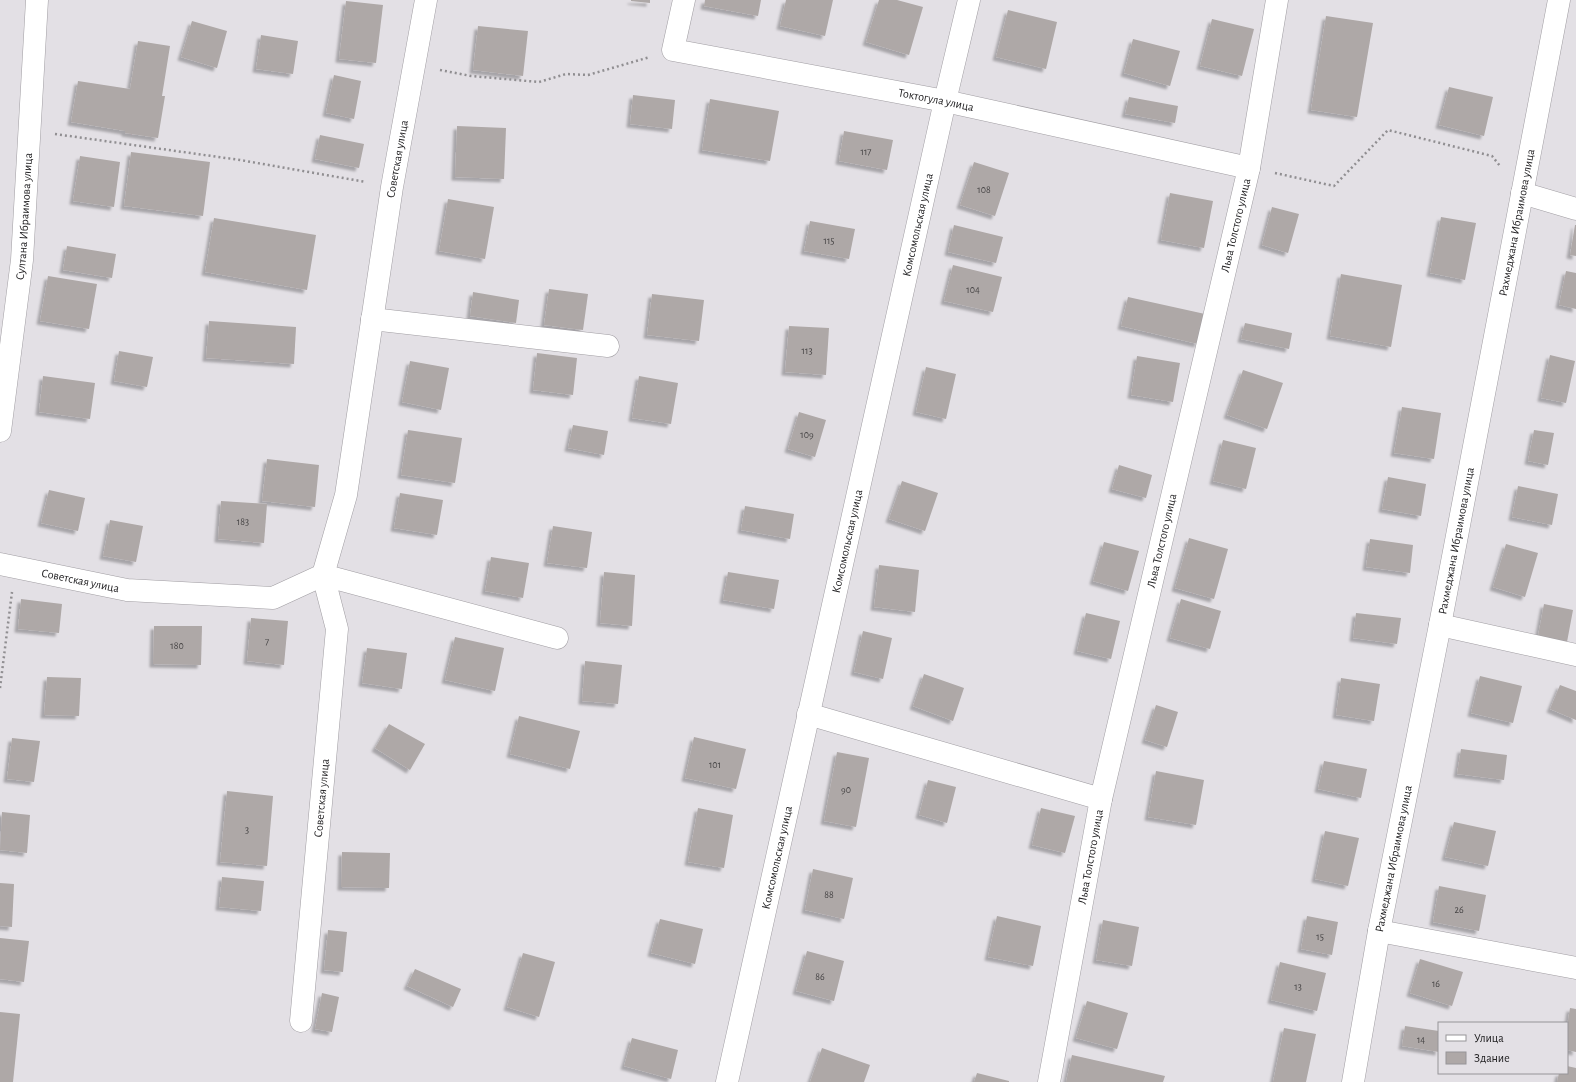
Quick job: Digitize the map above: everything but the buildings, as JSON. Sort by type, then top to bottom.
[{"type":"street","name":"Султана Ибраимова улица","points":[[0,431],[22,260],[37,0]]},
{"type":"street","name":"Советская улица","points":[[301,1021],[337,629],[323,575],[346,495],[392,187],[426,0]]},
{"type":"street","points":[[673,50],[684,0]]},
{"type":"street","name":"Комсомольская улица","points":[[727,1082],[945,101],[969,0]]},
{"type":"street","name":"Льва Толстого улица","points":[[1049,1082],[1101,799],[1249,168],[1277,0]]},
{"type":"street","name":"Рахмеджана Ибраимова улица","points":[[1353,1082],[1379,931],[1440,625],[1559,0]]},
{"type":"street","name":"Токтогула улица","points":[[673,50],[945,101],[1249,168]]},
{"type":"street","points":[[1522,193],[1576,209]]},
{"type":"street","points":[[372,319],[608,346]]},
{"type":"street","name":"Советская улица","points":[[7,566],[127,590],[273,598],[323,575]]},
{"type":"street","points":[[323,575],[557,638]]},
{"type":"street","points":[[1440,625],[1576,655]]},
{"type":"street","points":[[808,714],[1101,799]]},
{"type":"street","points":[[1379,931],[1576,968]]},
{"type":"path","points":[[414,64],[471,76],[539,82],[566,74],[588,75],[673,50]]},
{"type":"path","points":[[1249,168],[1334,186],[1388,130],[1492,156],[1522,193]]},
{"type":"path","points":[[54,134],[240,160],[392,187]]},
{"type":"path","points":[[0,688],[7,566]]}]
